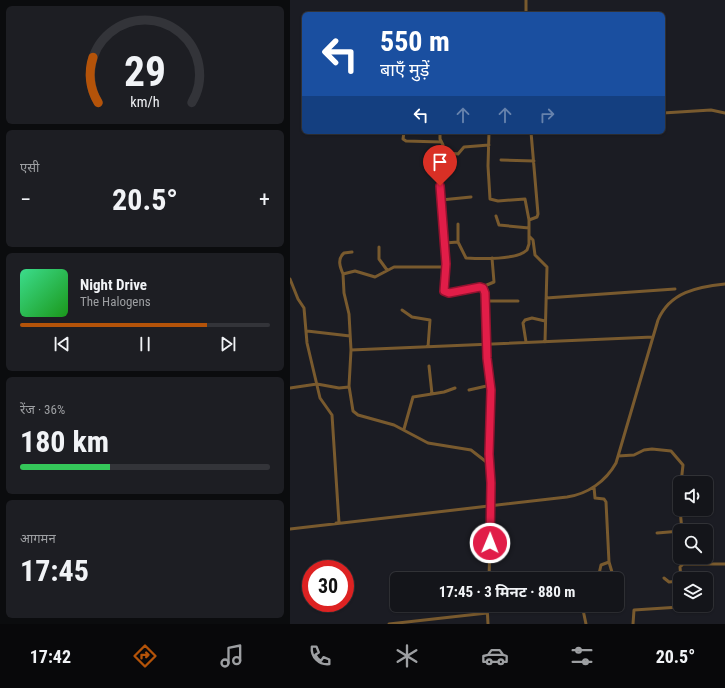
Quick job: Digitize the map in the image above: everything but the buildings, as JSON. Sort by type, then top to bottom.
[{"type":"street","points":[[526,0],[526,12]]},
{"type":"street","points":[[665,113],[711,110],[725,113]]},
{"type":"street","points":[[404,134],[403,139],[406,141],[441,142]]},
{"type":"street","points":[[440,134],[443,145],[439,170],[444,243],[445,292],[449,293],[490,285],[494,282],[492,258]]},
{"type":"street","points":[[458,224],[458,242],[466,258],[492,258],[523,253],[529,247],[529,228],[525,199],[498,201],[490,199],[489,134]]},
{"type":"street","points":[[528,220],[537,217],[538,214],[531,134]]},
{"type":"street","points":[[441,152],[458,154],[464,147],[489,145]]},
{"type":"street","points":[[501,160],[534,162]]},
{"type":"street","points":[[441,200],[471,197]]},
{"type":"street","points":[[496,216],[497,223],[501,226],[529,228]]},
{"type":"street","points":[[529,236],[533,240],[536,255],[547,267],[545,342]]},
{"type":"street","points":[[444,243],[458,242]]},
{"type":"street","points":[[379,247],[379,259],[386,270]]},
{"type":"street","points":[[352,252],[343,254],[340,258],[344,293],[348,310],[351,350],[349,387],[352,407],[356,413],[385,421],[404,429],[428,443],[471,450],[489,464]]},
{"type":"street","points":[[343,274],[355,272],[377,277],[386,270],[394,267],[445,267]]},
{"type":"street","points":[[290,280],[298,299],[304,308],[307,343],[322,401],[332,416],[338,522]]},
{"type":"street","points":[[290,529],[338,522],[574,496],[594,487],[609,473],[618,456],[660,316],[679,295],[696,288],[725,284]]},
{"type":"street","points":[[482,287],[484,290],[486,345],[491,385],[489,464],[491,505],[489,572]]},
{"type":"street","points":[[546,298],[675,288]]},
{"type":"street","points":[[485,301],[518,301]]},
{"type":"street","points":[[402,310],[412,317],[430,320],[428,347]]},
{"type":"street","points":[[526,342],[523,323],[524,320],[532,318],[545,321]]},
{"type":"street","points":[[307,331],[350,336]]},
{"type":"street","points":[[351,350],[653,337]]},
{"type":"street","points":[[429,366],[432,394]]},
{"type":"street","points":[[290,388],[317,384],[339,388],[349,387]]},
{"type":"street","points":[[469,390],[491,385]]},
{"type":"street","points":[[404,429],[413,397],[455,388]]},
{"type":"street","points":[[618,456],[634,455],[644,450],[652,449],[672,451],[683,465],[682,476]]},
{"type":"street","points":[[594,487],[595,498],[604,499],[606,502],[609,562],[612,572]]},
{"type":"street","points":[[657,533],[673,532]]},
{"type":"street","points":[[599,572],[601,565],[609,562]]},
{"type":"street","points":[[681,572],[682,565],[690,564]]},
{"type":"street","points":[[713,564],[725,564]]},
{"type":"street","points":[[664,578],[669,582],[673,581]]},
{"type":"street","points":[[633,624],[634,610],[673,608]]},
{"type":"street","points":[[583,612],[586,624]]},
{"type":"street","points":[[389,624],[487,613],[488,624]]},
{"type":"route","points":[[440,186],[446,264],[444,291],[449,293],[482,287],[485,293],[487,358],[491,382],[489,418],[491,483],[490,543]]}]
